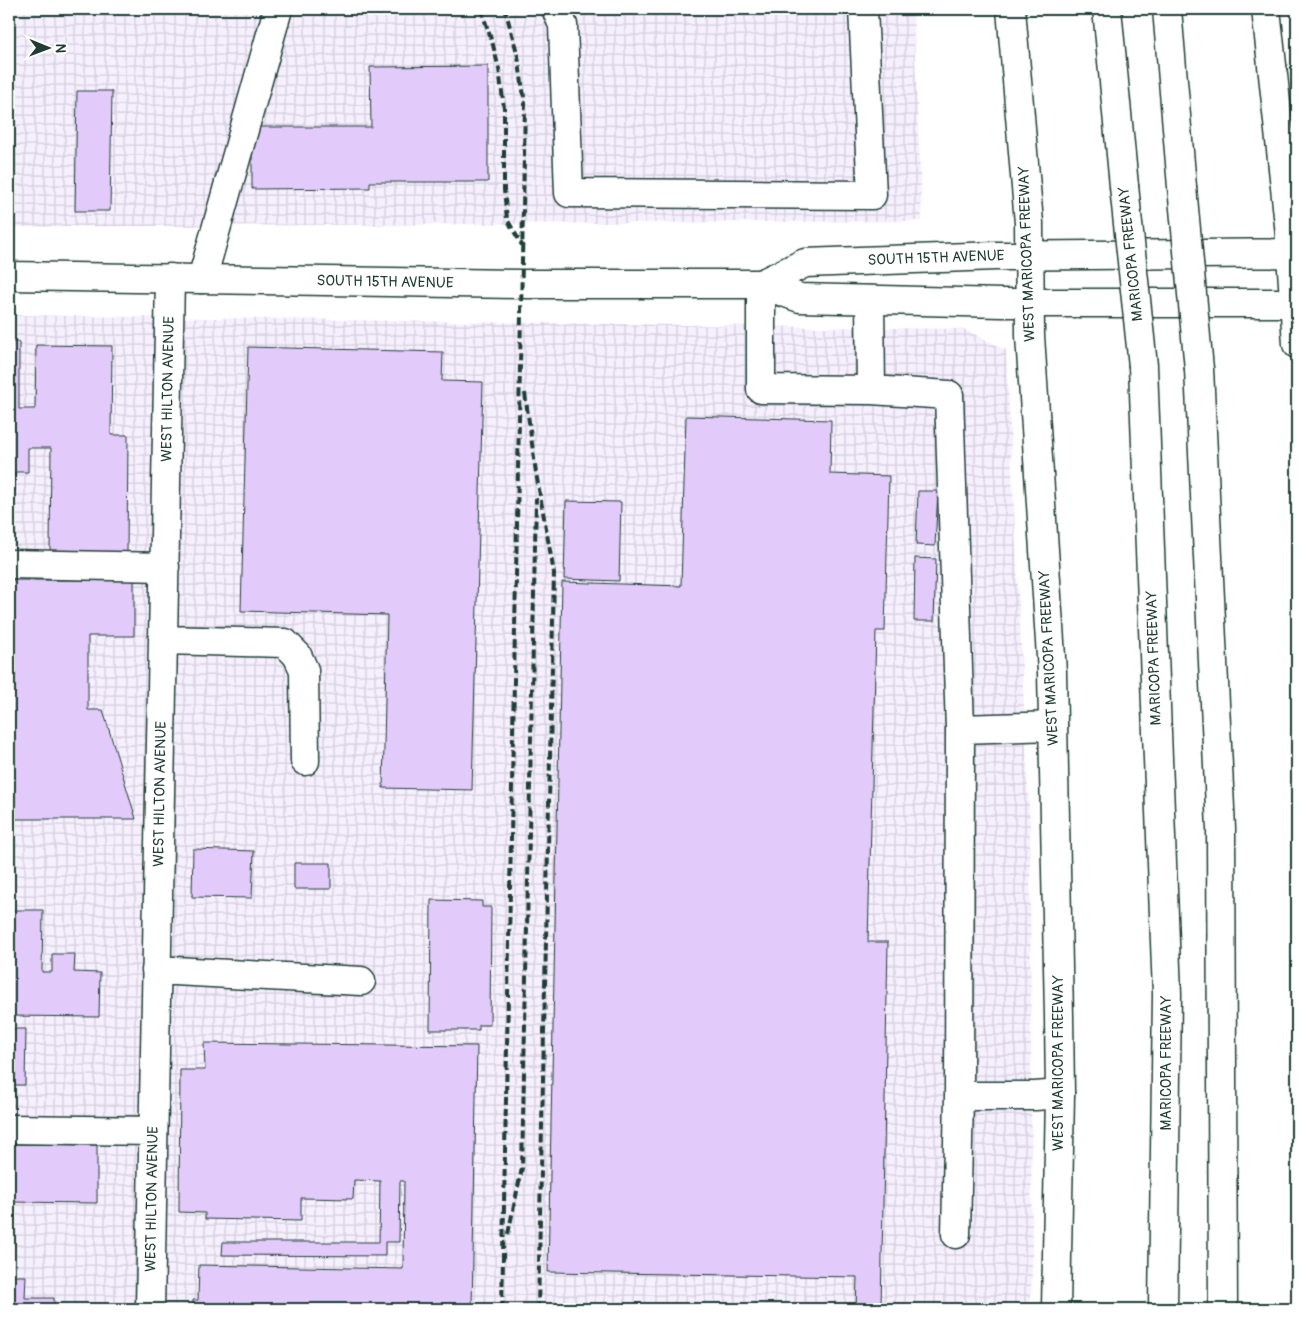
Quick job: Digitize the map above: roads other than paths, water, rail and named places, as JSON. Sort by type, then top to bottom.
[{"type":"main road","points":[[202,279],[278,9]]},
{"type":"main road","points":[[556,9],[563,25],[569,193],[872,195],[863,9]]},
{"type":"main road","name":"WEST MARICOPA FREEWAY","points":[[1011,9],[1029,223],[1030,336],[1052,672],[1060,1094],[1056,1309]]},
{"type":"main road","name":"MARICOPA FREEWAY","points":[[1107,9],[1143,366],[1167,994],[1163,1309]]},
{"type":"main road","points":[[1167,9],[1199,370],[1221,829],[1223,1309]]},
{"type":"main road","points":[[1266,9],[1294,253],[1297,344]]},
{"type":"main road","name":"SOUTH 15TH AVENUE","points":[[760,284],[805,262],[1030,256],[1294,253]]},
{"type":"main road","name":"SOUTH 15TH AVENUE","points":[[9,276],[532,284],[760,284],[800,298],[1030,303],[1296,303]]},
{"type":"main road","name":"WEST HILTON AVENUE","points":[[150,1309],[170,278]]},
{"type":"main road","points":[[760,284],[761,389],[871,390],[949,395],[960,729],[959,1096],[956,1234]]},
{"type":"main road","points":[[870,300],[871,390]]},
{"type":"main road","points":[[9,564],[165,567]]},
{"type":"main road","points":[[163,640],[285,643],[298,655],[304,670],[305,761]]},
{"type":"main road","points":[[960,729],[1053,726]]},
{"type":"main road","points":[[156,970],[361,981]]},
{"type":"main road","points":[[959,1096],[1035,1096],[1060,1094]]},
{"type":"main road","points":[[9,1129],[153,1131]]},
{"type":"railway","points":[[481,9],[499,69],[504,108],[504,190],[507,219],[523,247]]},
{"type":"railway","points":[[502,1309],[525,104],[518,56],[505,9]]},
{"type":"railway","points":[[525,393],[536,473],[554,573],[538,1309]]},
{"type":"railway","points":[[508,1234],[522,1168],[536,498]]}]
